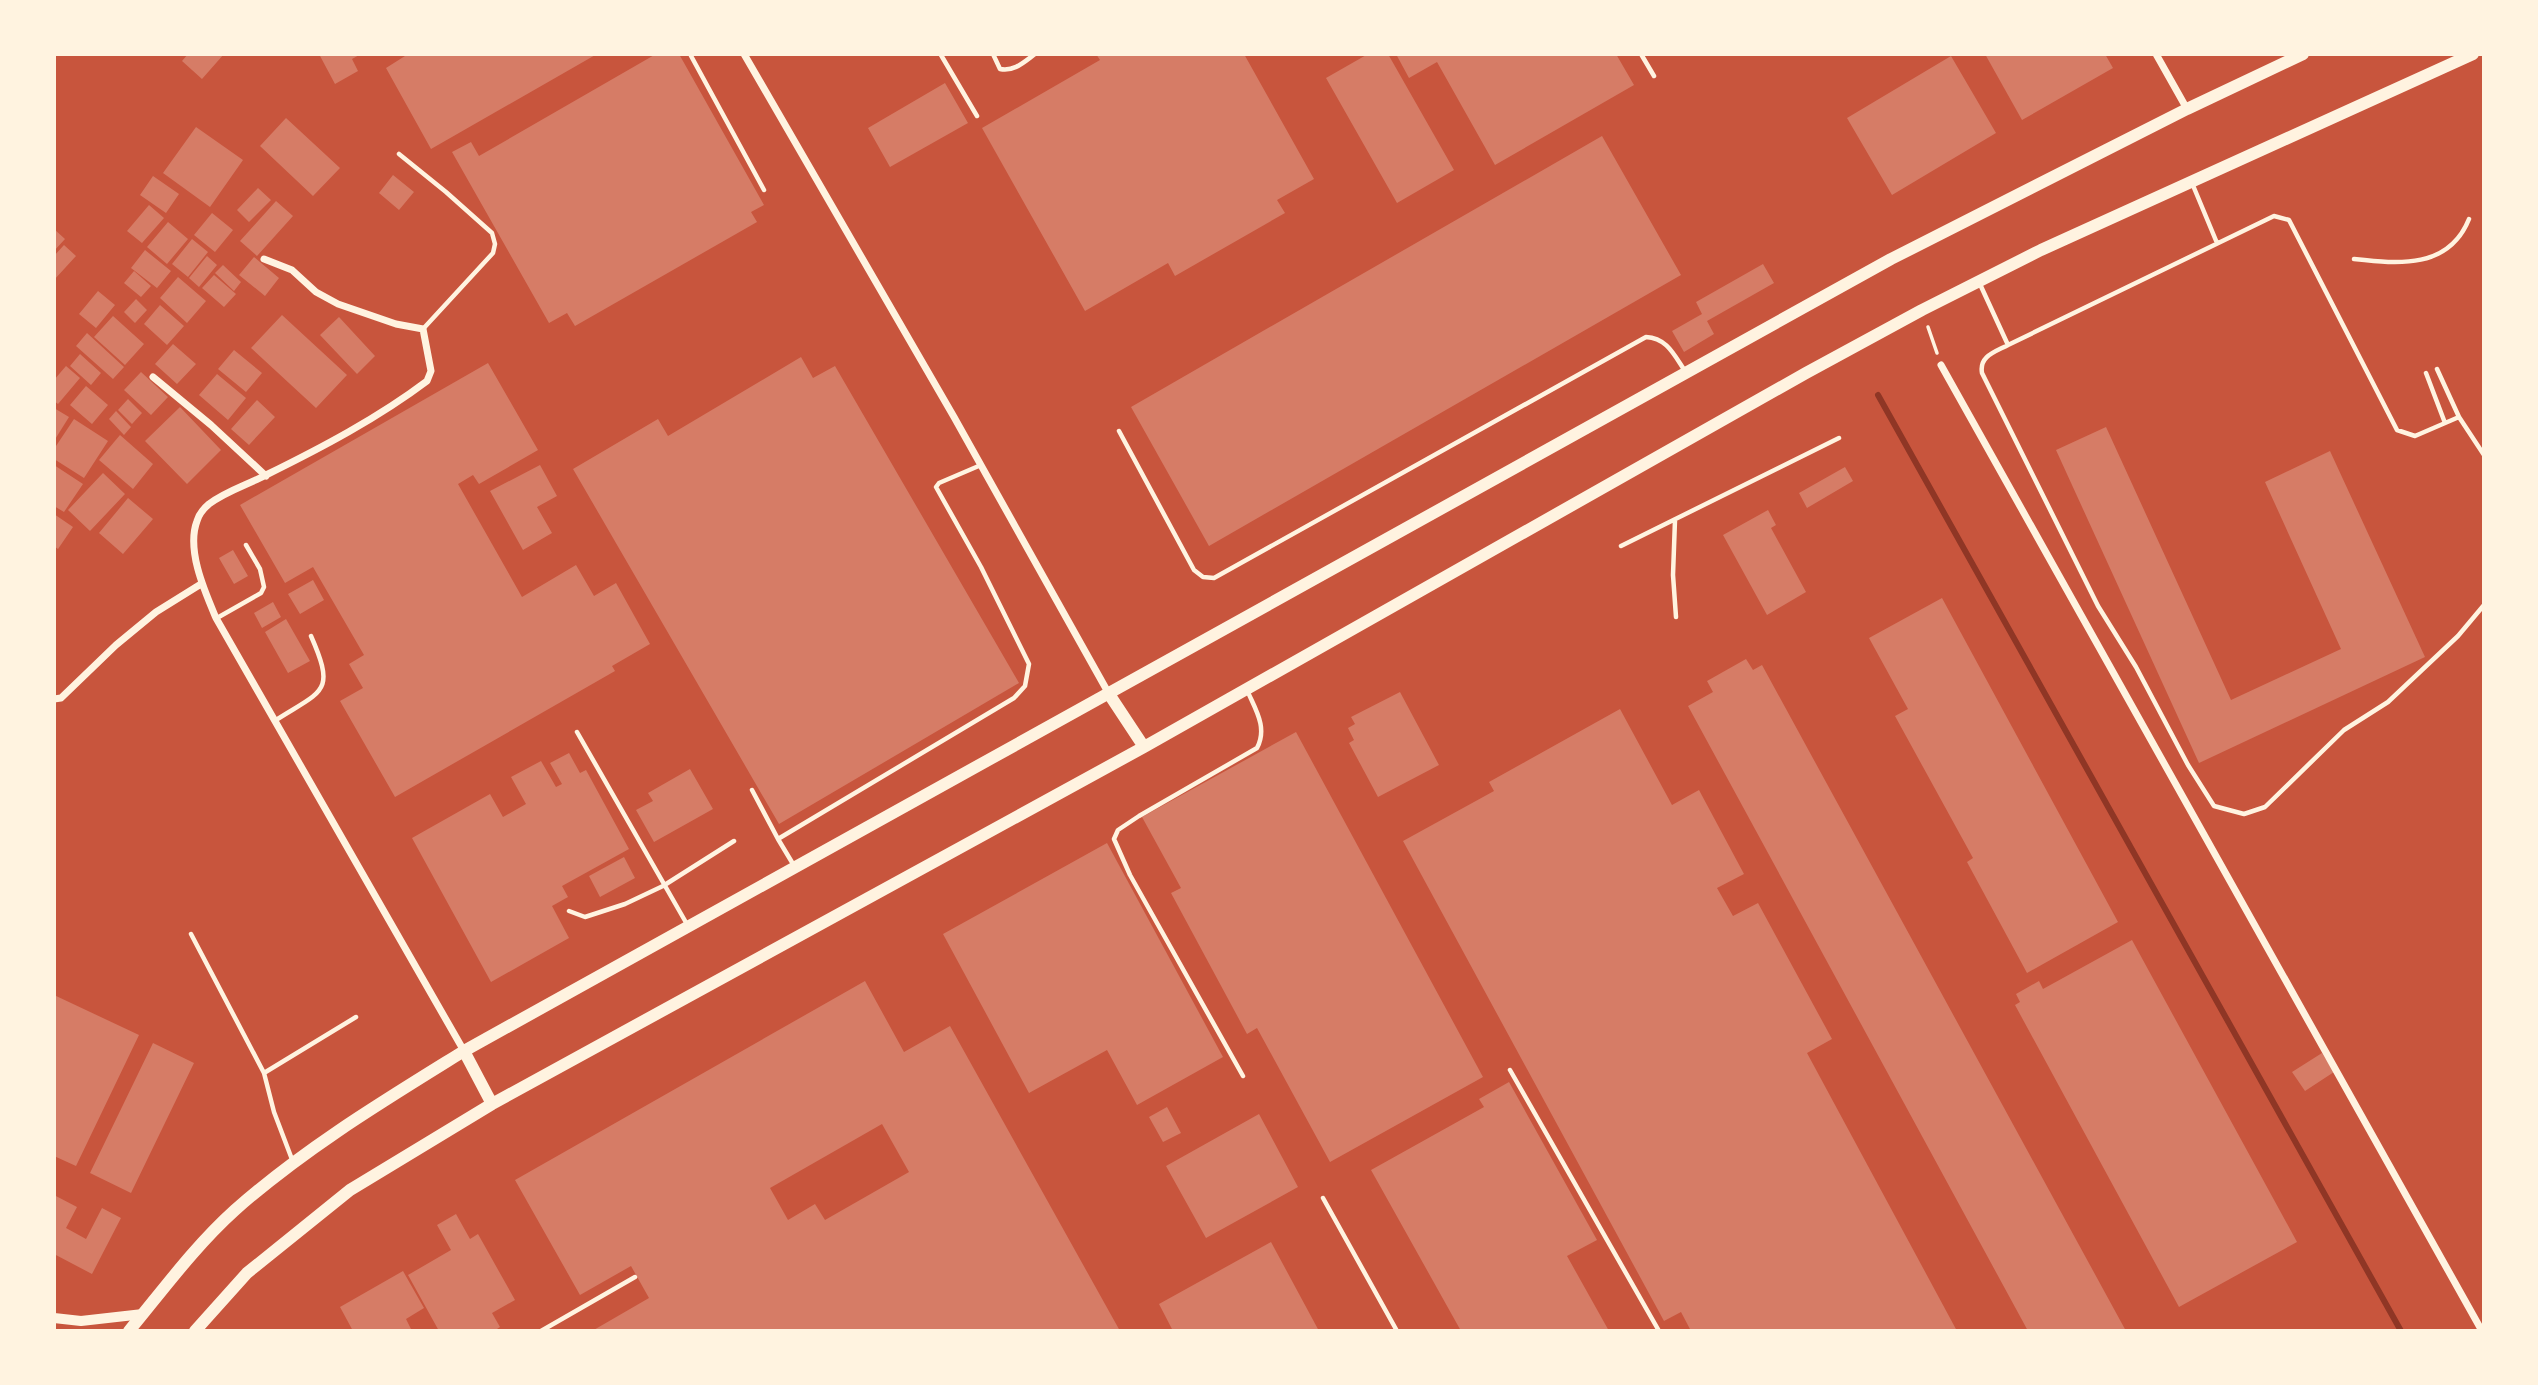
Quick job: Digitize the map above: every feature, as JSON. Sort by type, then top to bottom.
[{"type":"main road","points":[[129,1331],[191,1256],[225,1221],[293,1162],[378,1104],[464,1051],[1891,259],[2187,108],[2303,54]]},
{"type":"main road","points":[[195,1331],[247,1273],[351,1190],[492,1104],[1144,747],[1806,373],[1919,312],[2041,250],[2473,54]]},
{"type":"main road","points":[[1109,694],[1144,747]]},
{"type":"main road","points":[[464,1051],[492,1104]]},
{"type":"main road","points":[[209,1331],[218,1305]]},
{"type":"street","points":[[744,54],[981,465],[1109,694]]},
{"type":"street","points":[[2156,54],[2187,108]]},
{"type":"street","points":[[264,259],[292,270],[316,292],[338,304],[396,324],[424,329],[431,371],[427,381],[382,413],[266,475],[232,490],[202,510],[197,519],[194,537],[201,584],[216,618],[464,1051]]},
{"type":"street","points":[[1941,365],[2482,1331]]},
{"type":"street","points":[[153,377],[266,475]]},
{"type":"street","points":[[54,699],[61,698],[116,645],[156,612],[201,584]]},
{"type":"street","points":[[54,1318],[81,1326],[143,1314]]},
{"type":"lane","points":[[690,54],[764,190]]},
{"type":"lane","points":[[993,54],[1000,69],[1011,70],[1035,54]]},
{"type":"lane","points":[[1640,54],[1654,76]]},
{"type":"lane","points":[[941,55],[977,116]]},
{"type":"lane","points":[[399,154],[492,233],[495,244],[493,253],[424,329]]},
{"type":"lane","points":[[2191,181],[2217,243]]},
{"type":"lane","points":[[2459,416],[2415,436],[2397,430],[2288,220],[2274,216],[2008,345],[1984,358],[1981,365],[1982,373],[2098,606],[2136,667],[2195,777],[2214,806],[2244,814],[2265,807],[2344,730],[2388,702],[2458,636],[2484,605]]},
{"type":"lane","points":[[2354,259],[2415,263],[2452,246],[2469,219]]},
{"type":"lane","points":[[1979,281],[2008,345]]},
{"type":"lane","points":[[1119,431],[1194,570],[1203,577],[1214,578],[1646,337],[1668,345],[1686,373]]},
{"type":"lane","points":[[2437,369],[2459,416],[2484,455]]},
{"type":"lane","points":[[2426,373],[2445,423]]},
{"type":"lane","points":[[1620,547],[1839,439]]},
{"type":"lane","points":[[778,839],[1014,698],[1025,686],[1029,664],[981,567],[936,486],[981,465]]},
{"type":"lane","points":[[1675,520],[1673,565],[1676,617]]},
{"type":"lane","points":[[216,618],[261,593],[264,587],[260,569],[246,545]]},
{"type":"lane","points":[[275,721],[318,693],[324,686],[323,663],[311,636]]},
{"type":"lane","points":[[1243,1076],[1130,875],[1114,839],[1118,830],[1139,816],[1257,748],[1262,739],[1262,725],[1247,689]]},
{"type":"lane","points":[[577,732],[688,927]]},
{"type":"lane","points":[[752,790],[795,868]]},
{"type":"lane","points":[[569,911],[585,917],[625,904],[663,886],[734,841]]},
{"type":"lane","points":[[191,934],[264,1073],[274,1112],[293,1162]]},
{"type":"lane","points":[[264,1073],[356,1017]]},
{"type":"lane","points":[[1510,1070],[1659,1331]]},
{"type":"lane","points":[[1323,1198],[1398,1331]]},
{"type":"lane","points":[[541,1331],[635,1278]]},
{"type":"path","points":[[1919,312],[1941,365]]},
{"type":"building","points":[[188,54],[224,54],[202,79],[182,61]]},
{"type":"building","points":[[319,54],[361,54],[352,59],[358,71],[335,84]]},
{"type":"building","points":[[404,54],[597,54],[431,149],[386,68],[405,56]]},
{"type":"building","points":[[656,54],[679,54],[764,205],[751,212],[757,222],[575,326],[567,313],[549,323],[452,152],[471,142],[479,156]]},
{"type":"building","points":[[1096,54],[1244,54],[1314,179],[1277,200],[1285,213],[1175,276],[1168,263],[1085,311],[982,128],[1100,60]]},
{"type":"building","points":[[1368,54],[1388,54],[1454,170],[1397,203],[1326,78]]},
{"type":"building","points":[[1396,54],[1616,54],[1634,85],[1495,165],[1437,62],[1409,78]]},
{"type":"building","points":[[1985,54],[2105,54],[2113,68],[2022,120]]},
{"type":"building","points":[[1951,56],[1996,133],[1892,195],[1847,118]]},
{"type":"building","points":[[945,83],[968,123],[890,167],[868,128]]},
{"type":"building","points":[[286,118],[340,168],[313,196],[260,146]]},
{"type":"building","points":[[196,127],[243,160],[210,207],[163,173]]},
{"type":"building","points":[[1602,136],[1681,275],[1209,546],[1131,407]]},
{"type":"building","points":[[393,175],[414,192],[399,210],[379,193]]},
{"type":"building","points":[[153,176],[179,194],[166,213],[140,195]]},
{"type":"building","points":[[258,188],[271,200],[249,222],[237,210]]},
{"type":"building","points":[[276,201],[293,216],[257,256],[240,241]]},
{"type":"building","points":[[149,205],[164,218],[142,243],[127,231]]},
{"type":"building","points":[[212,213],[233,230],[215,252],[194,235]]},
{"type":"building","points":[[168,222],[188,239],[167,264],[147,247]]},
{"type":"building","points":[[54,229],[65,239],[54,251]]},
{"type":"building","points":[[192,239],[208,252],[188,277],[172,264]]},
{"type":"building","points":[[64,245],[76,256],[54,280],[54,256]]},
{"type":"building","points":[[145,250],[171,271],[157,288],[131,268]]},
{"type":"building","points":[[207,256],[217,265],[199,287],[189,278]]},
{"type":"building","points":[[254,257],[279,278],[265,296],[239,275]]},
{"type":"building","points":[[1763,264],[1774,283],[1707,321],[1714,334],[1684,352],[1672,331],[1702,314],[1696,302]]},
{"type":"building","points":[[223,265],[241,282],[234,291],[215,273]]},
{"type":"building","points":[[134,271],[151,286],[141,297],[124,283]]},
{"type":"building","points":[[214,275],[236,294],[224,307],[202,288]]},
{"type":"building","points":[[178,277],[206,301],[187,323],[160,298]]},
{"type":"building","points":[[98,291],[115,305],[96,328],[79,314]]},
{"type":"building","points":[[136,299],[147,310],[135,323],[124,312]]},
{"type":"building","points":[[160,305],[184,326],[167,345],[144,324]]},
{"type":"building","points":[[282,315],[347,375],[316,408],[251,348]]},
{"type":"building","points":[[113,316],[144,344],[125,365],[94,337]]},
{"type":"building","points":[[339,317],[375,356],[357,374],[320,335]]},
{"type":"building","points":[[87,333],[124,367],[113,379],[76,346]]},
{"type":"building","points":[[173,344],[196,364],[177,384],[155,364]]},
{"type":"building","points":[[234,350],[262,373],[246,392],[218,369]]},
{"type":"building","points":[[80,354],[101,373],[91,385],[70,366]]},
{"type":"building","points":[[801,357],[813,378],[835,366],[1019,683],[779,824],[573,469],[658,419],[668,436]]},
{"type":"building","points":[[488,363],[538,450],[479,484],[473,475],[458,484],[522,597],[576,565],[594,596],[616,583],[650,644],[612,666],[615,671],[395,797],[340,701],[363,688],[349,664],[364,655],[313,567],[285,583],[240,505]]},
{"type":"building","points":[[66,366],[80,378],[58,404],[54,401],[54,380]]},
{"type":"building","points":[[141,372],[168,397],[151,415],[124,390]]},
{"type":"building","points":[[217,374],[246,398],[228,420],[199,395]]},
{"type":"building","points":[[86,386],[108,405],[92,424],[70,405]]},
{"type":"building","points":[[128,399],[142,413],[132,424],[118,410]]},
{"type":"building","points":[[257,400],[275,417],[249,445],[231,429]]},
{"type":"building","points":[[180,407],[221,450],[187,484],[145,441]]},
{"type":"building","points":[[54,408],[69,417],[54,441]]},
{"type":"building","points":[[116,411],[131,427],[124,435],[109,419]]},
{"type":"building","points":[[74,419],[108,441],[84,478],[54,459],[54,449]]},
{"type":"building","points":[[2106,427],[2231,700],[2341,649],[2265,482],[2330,451],[2425,657],[2199,763],[2056,450]]},
{"type":"building","points":[[120,435],[153,464],[133,489],[99,460]]},
{"type":"building","points":[[54,465],[83,484],[64,512],[54,506]]},
{"type":"building","points":[[540,465],[557,496],[537,507],[552,533],[523,550],[490,491]]},
{"type":"building","points":[[1845,467],[1853,481],[1807,508],[1799,493]]},
{"type":"building","points":[[103,473],[125,494],[90,531],[68,510]]},
{"type":"building","points":[[128,498],[153,519],[123,554],[99,533]]},
{"type":"building","points":[[1768,510],[1776,525],[1771,528],[1806,592],[1767,615],[1723,535]]},
{"type":"building","points":[[54,514],[73,527],[58,549],[54,546]]},
{"type":"building","points":[[233,550],[248,576],[234,584],[219,558]]},
{"type":"building","points":[[313,580],[324,600],[300,614],[288,594]]},
{"type":"building","points":[[1942,598],[2118,922],[2027,973],[1967,862],[1973,858],[1895,716],[1908,709],[1869,638]]},
{"type":"building","points":[[273,602],[281,617],[262,628],[254,613]]},
{"type":"building","points":[[286,619],[310,661],[288,673],[265,632]]},
{"type":"building","points":[[1746,659],[1753,670],[1762,665],[2126,1331],[2028,1331],[1688,706],[1713,692],[1707,681]]},
{"type":"building","points":[[1400,692],[1439,765],[1378,797],[1349,743],[1354,740],[1348,728],[1355,724],[1351,717]]},
{"type":"building","points":[[1620,709],[1672,805],[1699,790],[1744,874],[1717,888],[1733,916],[1758,903],[1832,1039],[1807,1053],[1957,1331],[1691,1331],[1681,1312],[1664,1321],[1403,841],[1494,791],[1489,782]]},
{"type":"building","points":[[1296,732],[1483,1077],[1330,1162],[1257,1028],[1247,1034],[1171,893],[1181,888],[1142,817]]},
{"type":"building","points":[[569,753],[580,773],[586,770],[629,849],[562,886],[568,897],[552,906],[569,938],[491,982],[412,838],[490,794],[503,817],[526,804],[511,777],[541,761],[556,787],[562,784],[550,763]]},
{"type":"building","points":[[690,769],[713,809],[654,842],[636,810],[653,801],[648,793]]},
{"type":"building","points":[[1107,843],[1223,1057],[1137,1105],[1107,1050],[1029,1093],[943,934]]},
{"type":"building","points":[[624,857],[635,878],[600,897],[589,876]]},
{"type":"building","points":[[2132,940],[2297,1242],[2179,1307],[2015,1005],[2020,1002],[2016,994],[2039,981],[2043,989]]},
{"type":"building","points":[[865,981],[904,1052],[950,1026],[1120,1331],[592,1331],[649,1298],[631,1266],[580,1295],[515,1180]],"holes":[[[882,1124],[909,1172],[825,1220],[815,1204],[788,1220],[770,1188]]]},
{"type":"building","points":[[54,995],[139,1035],[76,1166],[54,1156]]},
{"type":"building","points":[[153,1043],[194,1063],[131,1193],[90,1173]]},
{"type":"building","points":[[2322,1053],[2334,1072],[2305,1091],[2292,1072]]},
{"type":"building","points":[[1509,1082],[1597,1240],[1567,1256],[1609,1331],[1461,1331],[1371,1170],[1484,1107],[1479,1099]]},
{"type":"building","points":[[1167,1107],[1181,1133],[1163,1142],[1149,1117]]},
{"type":"building","points":[[1259,1114],[1298,1187],[1206,1238],[1166,1166]]},
{"type":"building","points":[[54,1195],[77,1207],[66,1228],[86,1239],[102,1208],[121,1218],[92,1274],[54,1254]]},
{"type":"building","points":[[456,1214],[470,1239],[478,1234],[515,1300],[492,1313],[500,1327],[494,1331],[439,1331],[408,1275],[451,1250],[437,1225]]},
{"type":"building","points":[[1271,1242],[1319,1331],[1173,1331],[1159,1304]]},
{"type":"building","points":[[403,1271],[424,1308],[406,1319],[412,1331],[353,1331],[340,1307]]},
{"type":"waterway","points":[[1878,395],[2401,1331]]}]
